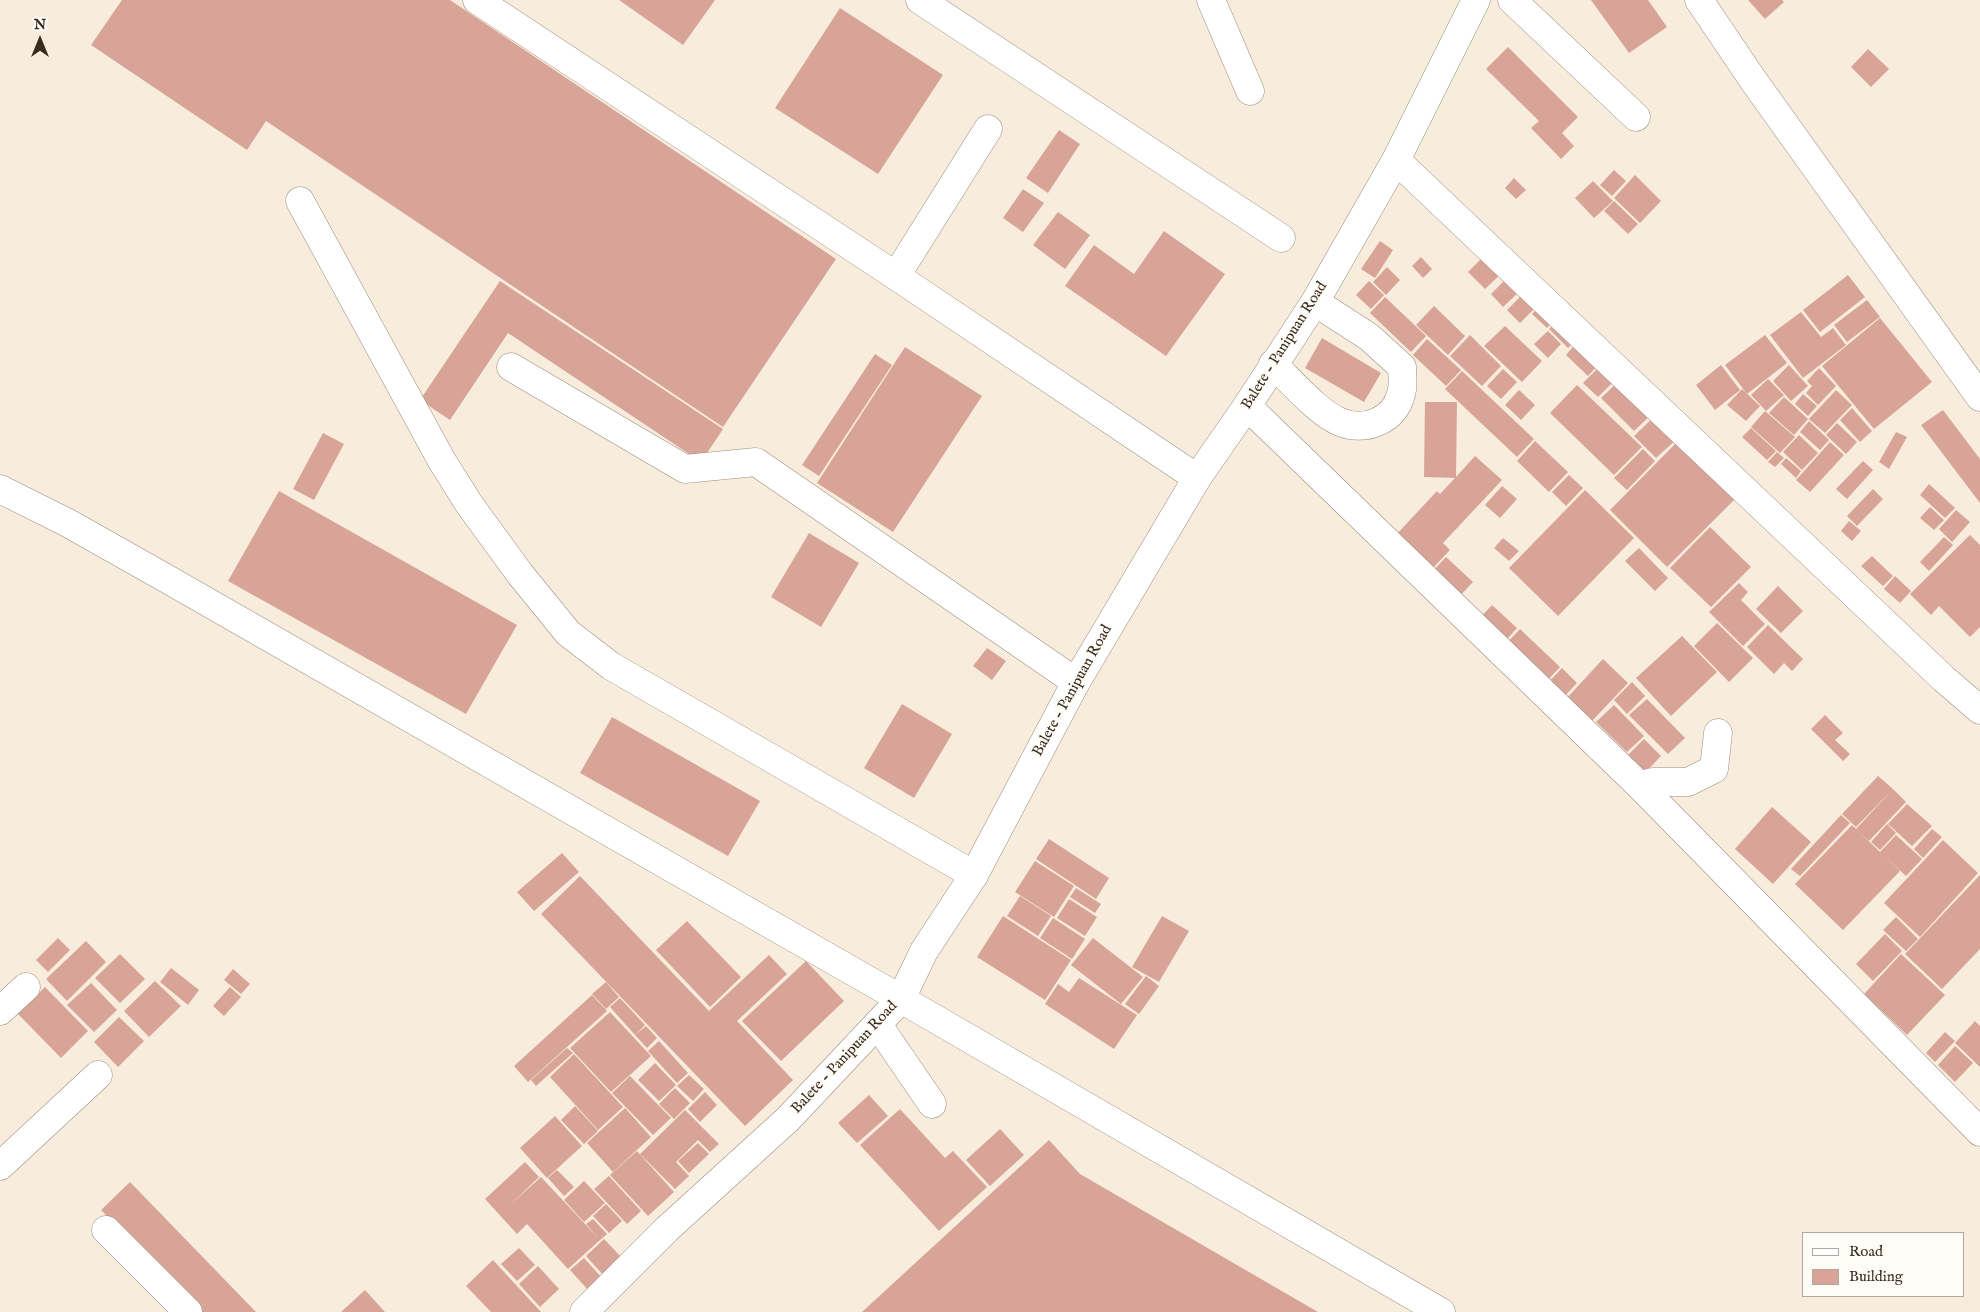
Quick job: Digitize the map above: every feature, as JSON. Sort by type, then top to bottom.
[{"type":"street","points":[[477,0],[896,276],[1197,478]]},
{"type":"street","points":[[920,0],[1280,238]]},
{"type":"street","points":[[1211,0],[1250,91]]},
{"type":"street","name":"Balete - Panipuan Road","points":[[584,1312],[667,1229],[788,1119],[878,1026],[901,999],[924,951],[974,875],[1076,682],[1197,478],[1248,406],[1273,364],[1315,302],[1396,160],[1476,0]]},
{"type":"street","points":[[1512,0],[1636,117]]},
{"type":"street","points":[[1699,0],[1753,80],[1980,398]]},
{"type":"street","points":[[896,276],[988,129]]},
{"type":"street","points":[[1396,160],[1937,672],[1980,710]]},
{"type":"street","points":[[300,200],[442,461],[520,574],[568,633],[611,666],[974,875]]},
{"type":"street","points":[[1273,364],[1322,410],[1339,422],[1359,427],[1380,422],[1391,413],[1402,394],[1402,367],[1369,337],[1315,302]]},
{"type":"street","points":[[511,367],[685,469],[756,462],[1076,682]]},
{"type":"street","points":[[1248,406],[1640,786],[1980,1132]]},
{"type":"street","points":[[0,489],[160,575],[901,999],[1441,1312]]},
{"type":"street","points":[[1640,786],[1653,782],[1688,782],[1714,769],[1718,732]]},
{"type":"street","points":[[0,1011],[26,988]]},
{"type":"street","points":[[878,1026],[932,1104]]},
{"type":"street","points":[[0,1166],[98,1075]]},
{"type":"street","points":[[106,1230],[188,1312]]},
{"type":"building","points":[[122,0],[450,0],[836,259],[723,427],[266,121],[247,150],[91,45]]},
{"type":"building","points":[[619,0],[715,0],[683,45]]},
{"type":"building","points":[[1591,0],[1648,0],[1667,27],[1629,53]]},
{"type":"building","points":[[1748,0],[1782,0],[1784,2],[1765,19]]},
{"type":"building","points":[[840,8],[943,75],[878,174],[775,108]]},
{"type":"building","points":[[1508,47],[1578,117],[1562,133],[1574,146],[1561,159],[1531,128],[1539,121],[1486,69]]},
{"type":"building","points":[[1868,49],[1889,69],[1871,87],[1851,67]]},
{"type":"building","points":[[1059,130],[1080,144],[1048,193],[1026,178]]},
{"type":"building","points":[[1614,170],[1626,181],[1612,196],[1600,185]]},
{"type":"building","points":[[1635,175],[1661,201],[1640,223],[1614,198]]},
{"type":"building","points":[[1514,178],[1526,190],[1516,199],[1505,188]]},
{"type":"building","points":[[1593,181],[1613,201],[1594,218],[1575,198]]},
{"type":"building","points":[[1023,189],[1044,203],[1023,232],[1003,218]]},
{"type":"building","points":[[1614,201],[1638,224],[1628,234],[1604,211]]},
{"type":"building","points":[[1058,212],[1090,235],[1065,269],[1033,245]]},
{"type":"building","points":[[1164,231],[1225,274],[1166,356],[1065,286],[1094,245],[1134,274]]},
{"type":"building","points":[[1380,241],[1393,250],[1375,278],[1361,269]]},
{"type":"building","points":[[1485,255],[1502,273],[1485,289],[1468,272]]},
{"type":"building","points":[[1421,257],[1432,269],[1423,278],[1412,266]]},
{"type":"building","points":[[1387,267],[1400,280],[1386,295],[1373,282]]},
{"type":"building","points":[[1848,275],[1865,297],[1820,332],[1803,310]]},
{"type":"building","points":[[1507,278],[1520,291],[1503,307],[1491,294]]},
{"type":"building","points":[[500,281],[723,429],[701,462],[508,333],[450,420],[420,400]]},
{"type":"building","points":[[1369,281],[1384,295],[1371,309],[1356,295]]},
{"type":"building","points":[[1525,292],[1538,305],[1520,323],[1507,310]]},
{"type":"building","points":[[1385,297],[1426,336],[1411,352],[1370,313]]},
{"type":"building","points":[[1867,300],[1880,317],[1847,342],[1834,325]]},
{"type":"building","points":[[1542,303],[1557,318],[1547,328],[1532,314]]},
{"type":"building","points":[[1434,306],[1465,336],[1448,355],[1416,325]]},
{"type":"building","points":[[1801,312],[1821,337],[1833,328],[1846,345],[1803,378],[1770,335]]},
{"type":"building","points":[[1880,318],[1932,382],[1874,429],[1822,366]]},
{"type":"building","points":[[1560,319],[1578,338],[1568,348],[1549,329]]},
{"type":"building","points":[[1505,326],[1542,361],[1522,382],[1484,346]]},
{"type":"building","points":[[1548,331],[1561,344],[1548,358],[1534,344]]},
{"type":"building","points":[[1470,335],[1501,366],[1482,386],[1450,356]]},
{"type":"building","points":[[1765,335],[1787,363],[1747,394],[1725,365]]},
{"type":"building","points":[[1322,338],[1381,373],[1364,402],[1305,368]]},
{"type":"building","points":[[1427,339],[1461,370],[1446,386],[1413,355]]},
{"type":"building","points":[[1579,340],[1601,362],[1588,376],[1566,355]]},
{"type":"building","points":[[905,347],[982,396],[893,532],[817,483]]},
{"type":"building","points":[[875,354],[892,365],[819,476],[802,465]]},
{"type":"building","points":[[1721,365],[1740,390],[1715,410],[1696,385]]},
{"type":"building","points":[[1789,365],[1808,386],[1791,401],[1773,381]]},
{"type":"building","points":[[1600,366],[1615,380],[1598,397],[1583,383]]},
{"type":"building","points":[[1819,368],[1836,386],[1818,405],[1806,393],[1812,386],[1807,381]]},
{"type":"building","points":[[1503,369],[1517,382],[1501,399],[1487,386]]},
{"type":"building","points":[[1462,371],[1534,439],[1517,457],[1445,389]]},
{"type":"building","points":[[1621,379],[1654,412],[1634,431],[1601,398]]},
{"type":"building","points":[[1768,379],[1784,395],[1766,411],[1751,395]]},
{"type":"building","points":[[1577,385],[1642,447],[1614,475],[1550,413]]},
{"type":"building","points":[[1742,389],[1760,406],[1746,421],[1727,405]]},
{"type":"building","points":[[1519,390],[1535,405],[1521,420],[1505,405]]},
{"type":"building","points":[[1836,390],[1852,405],[1825,433],[1809,419]]},
{"type":"building","points":[[1803,394],[1817,406],[1808,416],[1795,404]]},
{"type":"building","points":[[1784,397],[1808,419],[1794,435],[1769,413]]},
{"type":"building","points":[[1425,402],[1457,402],[1456,477],[1475,456],[1502,480],[1443,543],[1450,550],[1432,569],[1396,535],[1437,491],[1440,494],[1455,478],[1424,477]]},
{"type":"building","points":[[1852,408],[1872,431],[1860,442],[1840,420]]},
{"type":"building","points":[[1943,410],[1980,459],[1980,503],[1921,425]]},
{"type":"building","points":[[1765,411],[1795,437],[1780,453],[1751,427]]},
{"type":"building","points":[[1656,415],[1678,438],[1656,458],[1634,436]]},
{"type":"building","points":[[1809,421],[1829,440],[1820,450],[1800,432]]},
{"type":"building","points":[[1837,423],[1857,442],[1846,454],[1826,435]]},
{"type":"building","points":[[1751,428],[1776,451],[1767,460],[1742,437]]},
{"type":"building","points":[[1896,432],[1907,437],[1889,469],[1879,462]]},
{"type":"building","points":[[323,433],[344,444],[314,500],[293,489]]},
{"type":"building","points":[[1799,435],[1818,453],[1802,470],[1783,452]]},
{"type":"building","points":[[1535,441],[1568,472],[1549,492],[1517,461]]},
{"type":"building","points":[[1678,441],[1736,498],[1667,567],[1610,510]]},
{"type":"building","points":[[1830,442],[1844,455],[1810,492],[1796,480]]},
{"type":"building","points":[[1643,449],[1655,461],[1627,490],[1614,478]]},
{"type":"building","points":[[1777,452],[1784,458],[1775,467],[1768,462]]},
{"type":"building","points":[[1786,458],[1801,471],[1796,478],[1781,464]]},
{"type":"building","points":[[1863,461],[1873,470],[1847,499],[1836,489]]},
{"type":"building","points":[[1569,475],[1583,488],[1566,506],[1552,492]]},
{"type":"building","points":[[1929,484],[1955,508],[1945,518],[1920,495]]},
{"type":"building","points":[[1502,486],[1517,499],[1500,518],[1485,505]]},
{"type":"building","points":[[1873,489],[1883,499],[1857,526],[1847,516]]},
{"type":"building","points":[[1585,490],[1634,538],[1558,616],[1509,568]]},
{"type":"building","points":[[279,491],[517,625],[466,714],[228,581]]},
{"type":"building","points":[[1930,507],[1944,520],[1934,530],[1920,518]]},
{"type":"building","points":[[1956,510],[1970,522],[1952,542],[1939,529]]},
{"type":"building","points":[[1849,521],[1861,531],[1852,541],[1841,531]]},
{"type":"building","points":[[1710,527],[1751,567],[1711,607],[1670,568]]},
{"type":"building","points":[[809,533],[859,563],[821,627],[771,597]]},
{"type":"building","points":[[1970,535],[1980,545],[1980,627],[1970,637],[1939,606],[1931,615],[1910,594]]},
{"type":"building","points":[[1944,537],[1953,545],[1929,571],[1920,562]]},
{"type":"building","points":[[1503,538],[1519,551],[1509,561],[1494,548]]},
{"type":"building","points":[[1639,548],[1668,578],[1655,591],[1625,561]]},
{"type":"building","points":[[1872,556],[1893,576],[1883,586],[1861,566]]},
{"type":"building","points":[[1446,557],[1473,582],[1456,600],[1429,575]]},
{"type":"building","points":[[1895,576],[1911,591],[1900,603],[1884,589]]},
{"type":"building","points":[[1739,583],[1748,592],[1741,600],[1765,624],[1743,646],[1709,612]]},
{"type":"building","points":[[1778,586],[1803,611],[1781,633],[1756,609]]},
{"type":"building","points":[[1492,605],[1517,628],[1501,646],[1475,623]]},
{"type":"building","points":[[1717,623],[1753,658],[1729,682],[1694,646]]},
{"type":"building","points":[[1768,625],[1803,659],[1792,671],[1784,663],[1774,674],[1747,647]]},
{"type":"building","points":[[1520,629],[1560,667],[1542,686],[1502,648]]},
{"type":"building","points":[[1682,636],[1717,672],[1671,716],[1636,678]]},
{"type":"building","points":[[987,648],[1006,661],[992,680],[973,666]]},
{"type":"building","points":[[1603,659],[1628,683],[1590,723],[1565,700]]},
{"type":"building","points":[[1562,668],[1577,683],[1559,702],[1544,687]]},
{"type":"building","points":[[1632,682],[1645,696],[1627,714],[1614,700]]},
{"type":"building","points":[[1647,699],[1685,738],[1668,754],[1629,715]]},
{"type":"building","points":[[902,704],[952,734],[914,798],[864,768]]},
{"type":"building","points":[[1614,705],[1644,736],[1627,752],[1596,722]]},
{"type":"building","points":[[1825,715],[1843,733],[1835,740],[1850,754],[1843,761],[1811,729]]},
{"type":"building","points":[[612,717],[760,801],[728,856],[580,773]]},
{"type":"building","points":[[1644,739],[1661,756],[1644,774],[1626,757]]},
{"type":"building","points":[[1878,776],[1893,789],[1856,827],[1842,814]]},
{"type":"building","points":[[1893,789],[1906,802],[1869,841],[1857,830],[1900,871],[1843,930],[1795,884],[1852,825],[1856,829]]},
{"type":"building","points":[[1907,804],[1932,826],[1912,846],[1888,824]]},
{"type":"building","points":[[1772,807],[1811,842],[1773,884],[1735,849]]},
{"type":"building","points":[[1841,815],[1850,823],[1800,876],[1791,869]]},
{"type":"building","points":[[1887,824],[1896,833],[1880,850],[1871,842]]},
{"type":"building","points":[[1932,829],[1942,837],[1923,858],[1914,849]]},
{"type":"building","points":[[1896,835],[1922,859],[1906,876],[1880,852]]},
{"type":"building","points":[[1049,839],[1109,878],[1096,899],[1036,859]]},
{"type":"building","points":[[1943,840],[1978,873],[1920,937],[1884,903]]},
{"type":"building","points":[[562,853],[579,872],[534,911],[517,892]]},
{"type":"building","points":[[1035,861],[1074,886],[1054,917],[1015,892]]},
{"type":"building","points":[[1980,875],[1980,949],[1942,989],[1905,954]]},
{"type":"building","points":[[580,876],[709,1011],[769,955],[787,974],[737,1021],[793,1080],[745,1126],[541,914]]},
{"type":"building","points":[[1076,888],[1101,904],[1095,913],[1070,897]]},
{"type":"building","points":[[1020,896],[1051,916],[1038,936],[1007,916]]},
{"type":"building","points":[[1069,899],[1097,917],[1085,936],[1057,918]]},
{"type":"building","points":[[1003,916],[1071,960],[1045,1000],[977,957]]},
{"type":"building","points":[[1162,916],[1189,931],[1159,982],[1132,967]]},
{"type":"building","points":[[1896,917],[1918,939],[1906,951],[1883,930]]},
{"type":"building","points":[[1053,918],[1085,939],[1072,959],[1040,938]]},
{"type":"building","points":[[687,921],[741,977],[710,1007],[656,950]]},
{"type":"building","points":[[1885,934],[1902,951],[1873,981],[1856,964]]},
{"type":"building","points":[[58,938],[70,950],[48,972],[36,960]]},
{"type":"building","points":[[1093,938],[1143,977],[1121,1004],[1071,965]]},
{"type":"building","points":[[86,941],[106,962],[67,1001],[46,979]]},
{"type":"building","points":[[120,954],[145,979],[120,1003],[95,978]]},
{"type":"building","points":[[1901,954],[1945,995],[1907,1035],[1864,994]]},
{"type":"building","points":[[806,961],[844,1001],[781,1061],[742,1021]]},
{"type":"building","points":[[171,968],[199,990],[188,1005],[160,982]]},
{"type":"building","points":[[233,969],[250,984],[241,994],[224,980]]},
{"type":"building","points":[[1146,976],[1159,986],[1139,1014],[1125,1004]]},
{"type":"building","points":[[1079,978],[1137,1015],[1114,1049],[1045,1004],[1058,984],[1069,992]]},
{"type":"building","points":[[155,981],[181,1006],[149,1037],[124,1011]]},
{"type":"building","points":[[606,982],[619,997],[606,1009],[592,994]]},
{"type":"building","points":[[91,983],[117,1010],[94,1032],[67,1005]]},
{"type":"building","points":[[45,987],[88,1031],[61,1058],[18,1014]]},
{"type":"building","points":[[230,987],[241,997],[224,1016],[213,1006]]},
{"type":"building","points":[[592,995],[607,1011],[528,1082],[514,1066]]},
{"type":"building","points":[[620,998],[645,1025],[635,1035],[610,1007]]},
{"type":"building","points":[[610,1012],[651,1056],[611,1092],[570,1048]]},
{"type":"building","points":[[119,1017],[144,1041],[118,1067],[94,1042]]},
{"type":"building","points":[[1975,1021],[1980,1026],[1980,1067],[1955,1043]]},
{"type":"building","points":[[646,1026],[657,1038],[647,1048],[635,1035]]},
{"type":"building","points":[[1945,1032],[1955,1041],[1935,1062],[1926,1053]]},
{"type":"building","points":[[659,1041],[688,1073],[677,1083],[648,1051]]},
{"type":"building","points":[[1955,1046],[1973,1063],[1955,1082],[1938,1065]]},
{"type":"building","points":[[567,1048],[573,1053],[536,1086],[531,1080]]},
{"type":"building","points":[[574,1054],[623,1107],[598,1130],[550,1077]]},
{"type":"building","points":[[655,1063],[676,1085],[659,1101],[638,1080]]},
{"type":"building","points":[[689,1075],[704,1089],[693,1101],[677,1086]]},
{"type":"building","points":[[630,1076],[671,1118],[653,1135],[612,1093]]},
{"type":"building","points":[[675,1088],[690,1103],[674,1119],[659,1104]]},
{"type":"building","points":[[705,1092],[717,1105],[700,1122],[688,1109]]},
{"type":"building","points":[[869,1095],[888,1116],[857,1143],[838,1123]]},
{"type":"building","points":[[575,1106],[598,1131],[584,1144],[561,1120]]},
{"type":"building","points":[[625,1108],[651,1137],[613,1172],[587,1143]]},
{"type":"building","points":[[900,1109],[945,1158],[953,1151],[987,1187],[939,1231],[860,1145]]},
{"type":"building","points":[[685,1110],[719,1144],[710,1152],[698,1140],[676,1162],[689,1176],[675,1189],[640,1154]]},
{"type":"building","points":[[555,1116],[582,1146],[547,1178],[520,1148]]},
{"type":"building","points":[[1000,1129],[1024,1155],[990,1186],[966,1160]]},
{"type":"building","points":[[1049,1140],[1080,1174],[1318,1312],[862,1312]]},
{"type":"building","points":[[698,1143],[709,1154],[689,1173],[678,1161]]},
{"type":"building","points":[[637,1151],[674,1192],[648,1216],[610,1175]]},
{"type":"building","points":[[525,1162],[539,1177],[510,1205],[541,1177],[600,1240],[568,1269],[527,1224],[517,1234],[485,1199]]},
{"type":"building","points":[[557,1170],[574,1187],[564,1196],[548,1178]]},
{"type":"building","points":[[609,1176],[641,1211],[627,1224],[594,1189]]},
{"type":"building","points":[[584,1181],[605,1203],[584,1222],[564,1200]]},
{"type":"building","points":[[130,1182],[256,1312],[199,1312],[101,1210]]},
{"type":"building","points":[[606,1204],[622,1221],[609,1233],[593,1216]]},
{"type":"building","points":[[593,1219],[607,1234],[600,1240],[586,1224]]},
{"type":"building","points":[[604,1239],[623,1259],[604,1276],[586,1256]]},
{"type":"building","points":[[519,1248],[535,1265],[517,1281],[501,1264]]},
{"type":"building","points":[[584,1258],[603,1279],[589,1291],[570,1270]]},
{"type":"building","points":[[493,1260],[541,1312],[491,1312],[466,1286]]},
{"type":"building","points":[[538,1266],[559,1289],[540,1307],[519,1284]]},
{"type":"building","points":[[365,1290],[385,1312],[341,1312]]}]
